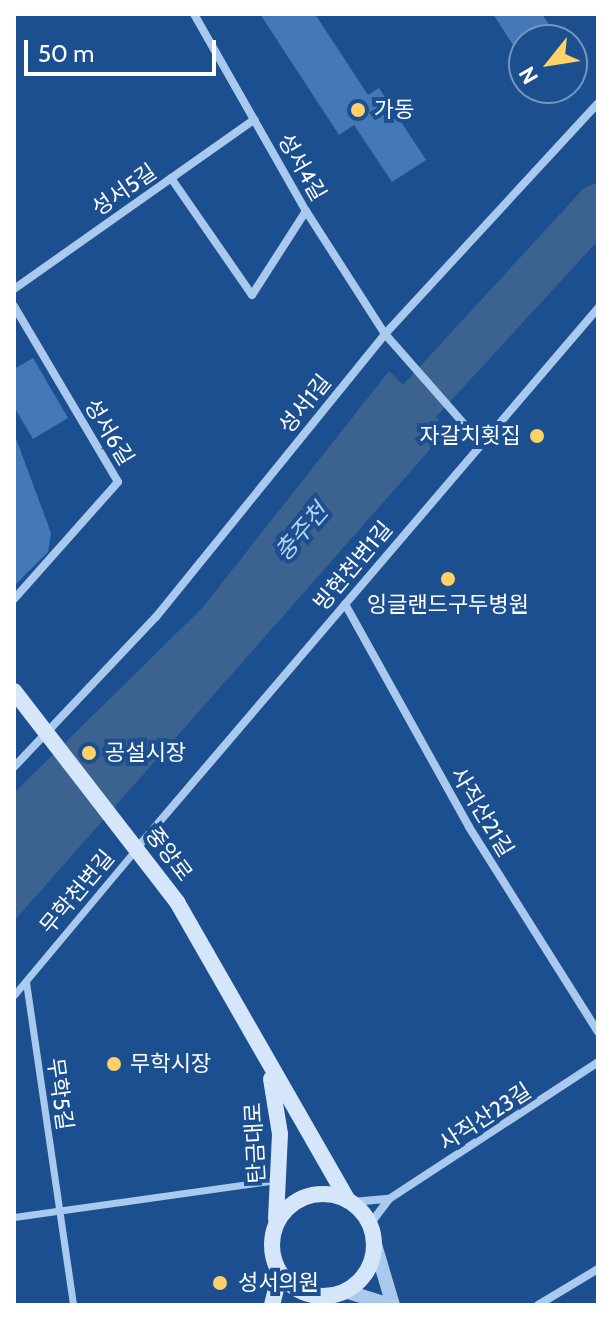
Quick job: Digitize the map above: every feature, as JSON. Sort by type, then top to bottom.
[{"type":"main road","name":"중앙로","points":[[14,691],[137,848],[192,926],[349,1201]]},
{"type":"main road","name":"탄금대로","points":[[266,1058],[277,1109],[281,1180],[275,1226]]},
{"type":"main road","points":[[272,1305],[280,1273],[272,1242],[275,1226],[284,1211],[313,1194],[349,1201],[372,1232],[368,1270],[345,1291],[316,1301],[280,1273]]},
{"type":"street","name":"성서4길","points":[[194,14],[306,211],[385,334],[480,442]]},
{"type":"street","name":"성서1길","points":[[14,767],[51,739],[156,617],[385,334],[598,103]]},
{"type":"street","name":"성서5길","points":[[14,289],[254,120]]},
{"type":"street","points":[[171,178],[252,295],[306,211]]},
{"type":"street","name":"성서6길","points":[[14,306],[118,482],[14,599]]},
{"type":"street","name":"빙현천변1길","points":[[137,848],[480,442],[598,308]]},
{"type":"street","name":"사직산21길","points":[[345,604],[469,827],[598,1032]]},
{"type":"street","name":"무학천변길","points":[[14,995],[137,848]]},
{"type":"street","name":"무학5길","points":[[26,982],[73,1305]]},
{"type":"street","name":"사직산23길","points":[[389,1199],[598,1062]]},
{"type":"street","points":[[14,1217],[281,1180]]},
{"type":"street","points":[[349,1201],[389,1199]]},
{"type":"street","points":[[389,1199],[372,1232],[391,1305]]},
{"type":"street","points":[[538,1305],[598,1269]]},
{"type":"street","points":[[345,1291],[391,1305]]},
{"type":"water","points":[[389,371],[448,429],[14,921],[14,793],[203,607]]},
{"type":"building","name":"가동","points":[[260,14],[315,14],[368,95],[379,88],[426,160],[392,182],[354,125],[339,135]]},
{"type":"building","points":[[493,14],[542,14],[549,24],[508,24],[508,37]]},
{"type":"building","points":[[33,358],[68,418],[33,439],[14,407],[14,369]]},
{"type":"building","points":[[14,433],[51,533],[48,552],[14,586]]},
{"type":"waterway","name":"충주천","points":[[378,446],[598,207]]},
{"type":"place","name":"가동","points":[[358,110]]},
{"type":"place","name":"자갈치횟집","points":[[537,436]]},
{"type":"place","name":"잉글랜드구두병원","points":[[448,579]]},
{"type":"place","name":"공설시장","points":[[89,753]]},
{"type":"place","name":"무학시장","points":[[114,1064]]},
{"type":"place","name":"성서의원","points":[[220,1283]]}]
